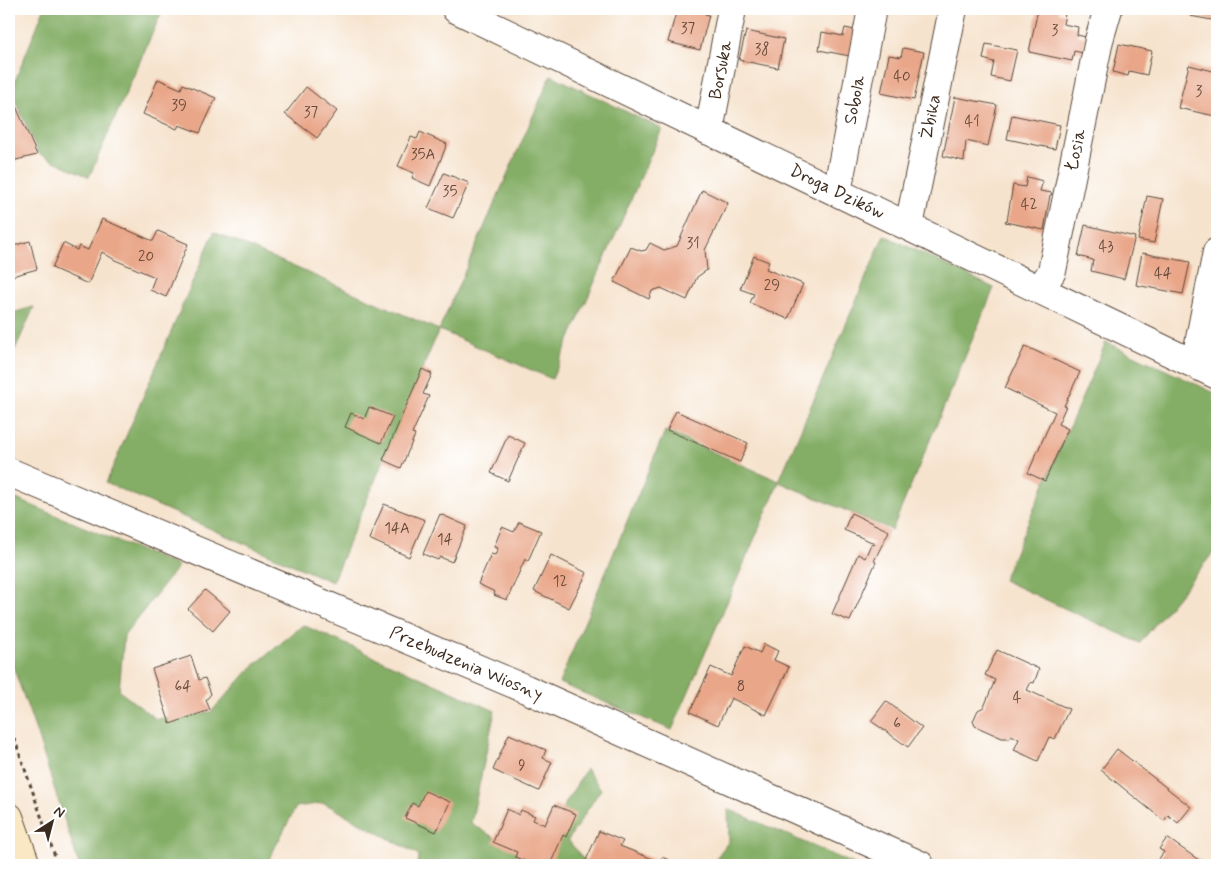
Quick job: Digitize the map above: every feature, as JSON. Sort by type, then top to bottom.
[{"type":"main road","points":[[9,817],[26,865]]},
{"type":"street","name":"Borsuka","points":[[709,131],[732,9]]},
{"type":"street","name":"Sobola","points":[[837,192],[872,9]]},
{"type":"street","name":"Żbika","points":[[909,226],[952,9]]},
{"type":"street","name":"Łosia","points":[[1040,290],[1052,271],[1099,40],[1108,9]]},
{"type":"street","name":"Droga Dzików","points":[[472,13],[709,131],[1206,370]]},
{"type":"street","points":[[1206,370],[1217,252]]},
{"type":"street","name":"Przebudzenia Wiosny","points":[[9,472],[526,689],[920,865]]},
{"type":"path","points":[[9,723],[58,865]]},
{"type":"green space","points":[[44,9],[163,9],[89,177],[39,154],[11,91]]},
{"type":"green space","points":[[551,75],[662,129],[552,379],[439,330]]},
{"type":"green space","points":[[214,232],[439,330],[332,582],[106,483]]},
{"type":"green space","points":[[884,235],[994,288],[892,530],[779,482],[672,730],[559,683],[665,431],[779,481]]},
{"type":"green space","points":[[34,307],[9,363],[9,314]]},
{"type":"green space","points":[[1106,342],[1217,394],[1217,548],[1140,643],[1003,580]]},
{"type":"green space","points":[[9,496],[178,566],[124,636],[119,691],[156,719],[211,712],[251,668],[303,625],[495,711],[471,823],[531,861],[586,769],[601,789],[568,840],[588,865],[418,865],[419,855],[324,803],[296,807],[266,865],[79,865],[35,728],[9,655]]},
{"type":"green space","points":[[728,809],[856,865],[711,865],[729,841]]},
{"type":"building","points":[[677,9],[706,9],[705,14],[709,15],[700,50],[668,42]]},
{"type":"building","points":[[1038,9],[1059,9],[1058,12],[1065,14],[1063,24],[1078,27],[1077,35],[1086,37],[1083,53],[1074,51],[1072,61],[1029,52]]},
{"type":"building","points":[[1191,9],[1217,9],[1217,21],[1190,16]]},
{"type":"building","points":[[845,28],[855,30],[855,57],[819,50],[822,32],[843,36]]},
{"type":"building","points":[[746,31],[784,39],[778,68],[739,60]]},
{"type":"building","points":[[986,44],[1017,50],[1010,81],[991,77],[994,62],[983,59]]},
{"type":"building","points":[[1119,44],[1152,51],[1147,75],[1129,71],[1128,76],[1113,72]]},
{"type":"building","points":[[903,48],[924,52],[914,100],[881,93],[889,55],[901,57]]},
{"type":"building","points":[[1189,65],[1217,72],[1215,116],[1178,108]]},
{"type":"building","points":[[158,79],[181,89],[183,84],[216,98],[200,133],[179,125],[177,129],[143,114]]},
{"type":"building","points":[[306,87],[337,111],[317,138],[285,114]]},
{"type":"building","points":[[955,97],[997,105],[988,146],[966,141],[964,161],[943,156]]},
{"type":"building","points":[[15,104],[37,155],[12,161],[9,153],[9,106]]},
{"type":"building","points":[[1012,115],[1060,125],[1055,149],[1007,139]]},
{"type":"building","points":[[420,132],[447,144],[430,186],[412,178],[414,173],[398,166],[411,137],[417,139]]},
{"type":"building","points":[[444,173],[469,183],[453,218],[428,208]]},
{"type":"building","points":[[1027,177],[1043,181],[1040,191],[1052,193],[1050,195],[1044,230],[1005,222],[1007,221],[1013,185],[1025,187]]},
{"type":"building","points":[[702,190],[728,203],[705,250],[707,270],[697,277],[687,300],[661,288],[652,291],[649,299],[614,282],[631,247],[641,251],[646,250],[650,243],[664,250],[677,246]]},
{"type":"building","points":[[1147,196],[1163,199],[1154,243],[1138,240]]},
{"type":"building","points":[[102,219],[153,241],[158,231],[188,244],[166,297],[150,290],[155,277],[115,260],[102,252],[88,284],[52,268],[63,243],[77,250],[79,246],[88,250]]},
{"type":"building","points":[[1085,225],[1135,237],[1124,279],[1091,271],[1093,260],[1078,256]]},
{"type":"building","points":[[30,241],[37,269],[9,277],[9,247]]},
{"type":"building","points":[[1142,253],[1190,262],[1183,294],[1136,285]]},
{"type":"building","points":[[754,256],[769,262],[766,269],[803,284],[788,319],[750,303],[754,294],[740,289]]},
{"type":"building","points":[[1025,346],[1080,372],[1058,424],[1068,429],[1045,481],[1028,473],[1055,412],[1005,388]]},
{"type":"building","points":[[422,369],[432,374],[423,394],[429,396],[412,434],[415,435],[401,468],[383,460]]},
{"type":"building","points":[[369,407],[393,417],[381,443],[345,427],[351,413],[364,419]]},
{"type":"building","points":[[676,411],[748,443],[740,462],[667,430]]},
{"type":"building","points":[[508,435],[525,443],[508,481],[491,473]]},
{"type":"building","points":[[384,504],[425,520],[409,557],[369,539]]},
{"type":"building","points":[[851,513],[889,531],[874,561],[876,562],[850,621],[832,614],[858,554],[865,558],[871,544],[874,545],[874,543],[844,530]]},
{"type":"building","points":[[440,514],[467,526],[452,562],[440,557],[438,560],[423,554]]},
{"type":"building","points":[[519,522],[541,531],[528,561],[525,559],[507,600],[494,595],[495,592],[478,584],[491,554],[495,555],[498,548],[494,547],[502,527],[514,532]]},
{"type":"building","points":[[551,555],[587,573],[569,608],[534,591]]},
{"type":"building","points":[[205,590],[230,611],[213,631],[188,609]]},
{"type":"building","points":[[764,644],[778,651],[774,660],[789,667],[766,715],[731,698],[718,725],[690,712],[711,667],[731,676],[745,646],[760,653]]},
{"type":"building","points":[[997,650],[1039,669],[1034,683],[1031,682],[1027,690],[1069,709],[1055,739],[1049,737],[1038,761],[1014,750],[1019,739],[1011,735],[1009,738],[1002,738],[975,726],[973,721],[978,710],[984,707],[995,680],[985,675]]},
{"type":"building","points":[[191,656],[199,680],[205,678],[211,694],[206,700],[210,710],[170,724],[152,669]]},
{"type":"building","points":[[886,701],[922,728],[908,747],[871,721]]},
{"type":"building","points":[[509,734],[546,750],[543,758],[552,762],[539,791],[493,770]]},
{"type":"building","points":[[1117,749],[1191,807],[1178,823],[1168,815],[1164,821],[1101,770]]},
{"type":"building","points":[[425,791],[450,802],[436,832],[405,818],[412,803],[418,806]]},
{"type":"building","points":[[554,805],[576,814],[566,837],[563,835],[550,865],[535,865],[515,857],[517,852],[493,842],[507,809],[519,815],[521,810],[535,816],[533,820],[545,825]]},
{"type":"building","points":[[599,831],[623,841],[620,846],[655,860],[653,865],[584,865]]},
{"type":"building","points":[[1167,838],[1206,865],[1154,865],[1164,852],[1159,849]]},
{"type":"building","points":[[662,857],[680,865],[658,865]]}]
